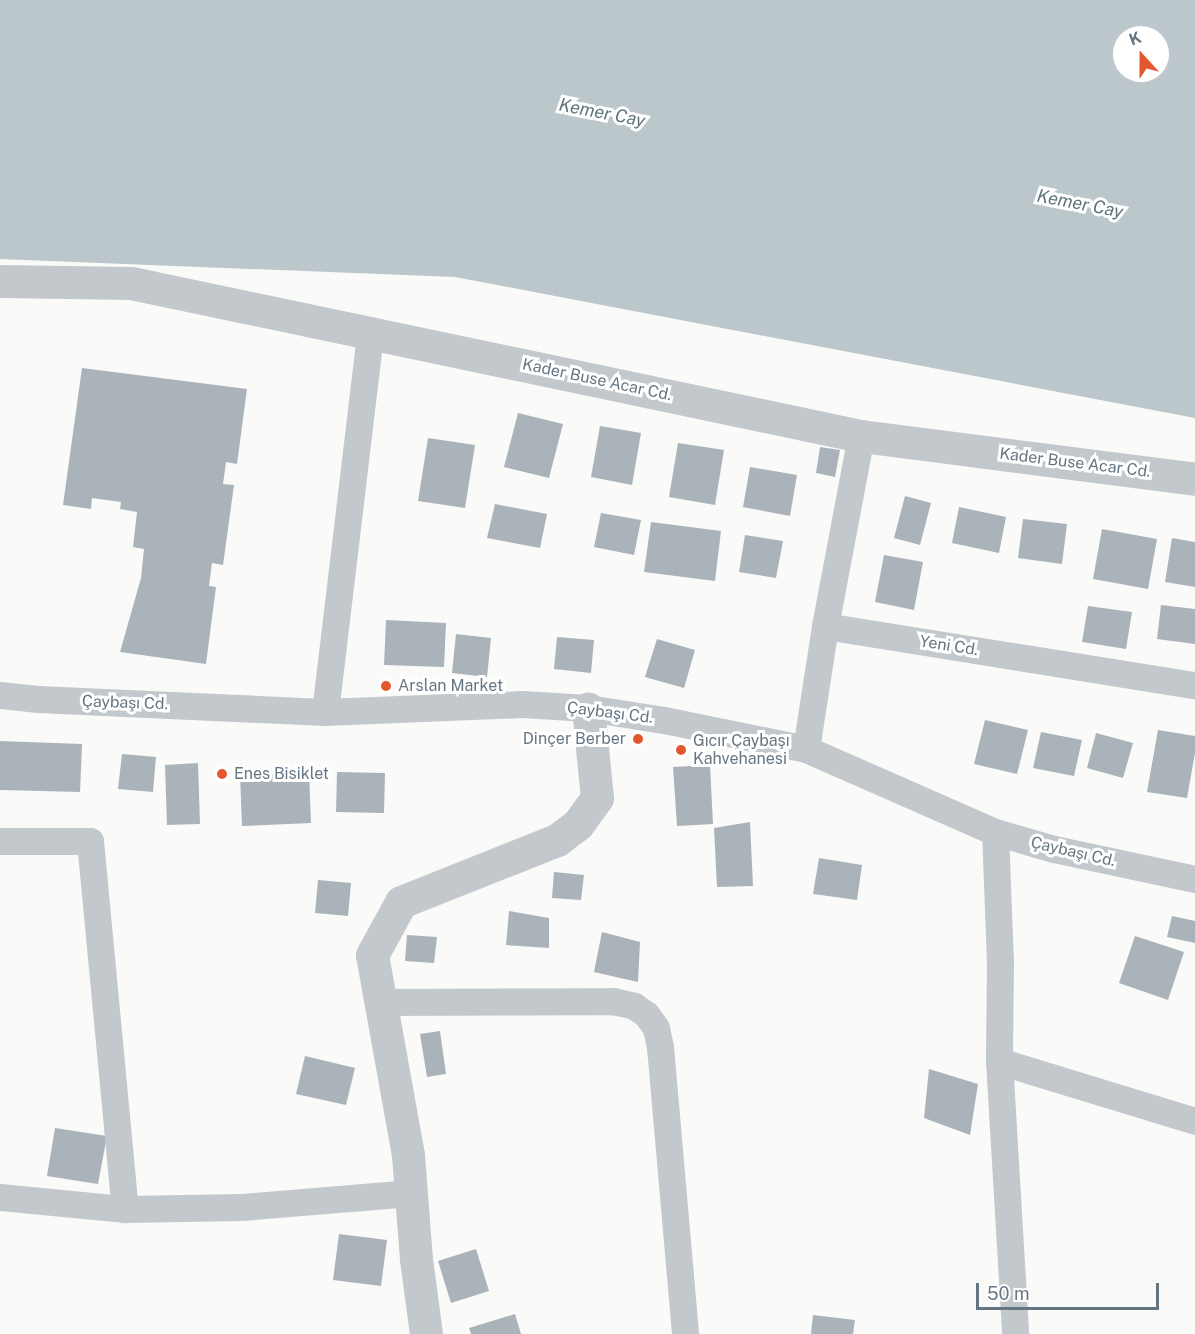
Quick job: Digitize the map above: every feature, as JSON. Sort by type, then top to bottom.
[{"type":"street","name":"Kader Buse Acar Cd.","points":[[0,281],[131,283],[861,436],[1195,479]]},
{"type":"street","points":[[325,712],[370,333]]},
{"type":"street","points":[[806,749],[825,626],[861,436]]},
{"type":"street","name":"Yeni Cd.","points":[[825,626],[1195,685]]},
{"type":"street","name":"Çaybaşı Cd.","points":[[0,695],[38,699],[325,712],[522,704],[588,708],[664,720],[806,749],[995,832],[1054,849],[1195,879]]},
{"type":"street","points":[[426,1334],[408,1155],[372,955],[401,902],[557,840],[578,824],[597,798],[588,708]]},
{"type":"street","points":[[995,832],[1000,960],[999,1061],[1015,1334]]},
{"type":"street","points":[[0,842],[90,841],[125,1209]]},
{"type":"street","points":[[381,1002],[613,1001],[634,1006],[646,1014],[656,1028],[660,1047],[685,1334]]},
{"type":"street","points":[[999,1061],[1195,1121]]},
{"type":"street","points":[[0,1197],[125,1209],[242,1207],[411,1193]]},
{"type":"water","name":"Kemer Cay","points":[[0,0],[1195,0],[1195,418],[455,277],[0,259]]},
{"type":"building","points":[[82,368],[247,389],[237,464],[226,462],[223,484],[234,485],[223,565],[212,563],[209,586],[216,587],[206,664],[120,652],[141,578],[144,549],[133,547],[137,512],[120,509],[121,502],[92,498],[91,509],[63,505]]},
{"type":"building","points":[[518,413],[563,424],[549,478],[504,467]]},
{"type":"building","points":[[600,426],[641,433],[632,485],[591,477]]},
{"type":"building","points":[[428,438],[475,445],[465,508],[418,501]]},
{"type":"building","points":[[678,443],[724,450],[715,505],[669,497]]},
{"type":"building","points":[[820,447],[840,450],[835,477],[816,473]]},
{"type":"building","points":[[750,467],[797,475],[790,516],[743,507]]},
{"type":"building","points":[[905,496],[931,503],[920,545],[894,538]]},
{"type":"building","points":[[495,504],[547,514],[540,548],[487,538]]},
{"type":"building","points":[[959,507],[1006,517],[999,553],[952,543]]},
{"type":"building","points":[[601,513],[641,520],[634,555],[594,547]]},
{"type":"building","points":[[1023,519],[1067,524],[1062,564],[1018,558]]},
{"type":"building","points":[[651,522],[721,531],[715,581],[644,572]]},
{"type":"building","points":[[1102,529],[1157,539],[1148,589],[1093,579]]},
{"type":"building","points":[[745,535],[783,541],[776,578],[739,572]]},
{"type":"building","points":[[1172,538],[1195,542],[1195,587],[1165,582]]},
{"type":"building","points":[[884,555],[923,562],[914,610],[875,602]]},
{"type":"building","points":[[1161,605],[1195,609],[1195,644],[1157,639]]},
{"type":"building","points":[[1088,606],[1132,612],[1126,649],[1082,642]]},
{"type":"building","points":[[386,620],[446,623],[444,667],[384,665]]},
{"type":"building","points":[[456,634],[491,638],[487,677],[452,673]]},
{"type":"building","points":[[557,637],[594,640],[591,673],[554,669]]},
{"type":"building","points":[[657,639],[695,650],[684,688],[645,677]]},
{"type":"building","points":[[985,720],[1028,730],[1017,774],[974,764]]},
{"type":"building","points":[[1158,730],[1195,736],[1195,753],[1187,798],[1147,792]]},
{"type":"building","points":[[1041,732],[1082,740],[1074,776],[1033,768]]},
{"type":"building","points":[[1096,733],[1133,743],[1123,778],[1087,768]]},
{"type":"building","points":[[0,741],[82,744],[80,792],[0,790]]},
{"type":"building","points":[[122,754],[156,757],[153,792],[118,789]]},
{"type":"building","points":[[198,763],[200,824],[167,825],[165,765]]},
{"type":"building","points":[[710,765],[713,824],[677,826],[673,767]]},
{"type":"building","points":[[309,772],[311,823],[242,826],[240,775]]},
{"type":"building","points":[[337,772],[385,773],[384,813],[336,812]]},
{"type":"building","points":[[750,822],[753,886],[717,887],[714,828]]},
{"type":"building","points":[[819,858],[862,865],[857,900],[813,894]]},
{"type":"building","points":[[554,872],[584,875],[581,900],[552,898]]},
{"type":"building","points":[[318,880],[351,883],[348,916],[315,913]]},
{"type":"building","points":[[509,911],[549,918],[549,948],[506,945]]},
{"type":"building","points":[[1172,916],[1195,921],[1195,943],[1167,937]]},
{"type":"building","points":[[602,932],[640,942],[638,982],[594,972]]},
{"type":"building","points":[[407,935],[437,937],[434,963],[405,961]]},
{"type":"building","points":[[1135,936],[1184,952],[1168,1000],[1119,983]]},
{"type":"building","points":[[440,1031],[446,1074],[427,1077],[420,1034]]},
{"type":"building","points":[[305,1056],[355,1068],[346,1105],[296,1094]]},
{"type":"building","points":[[929,1069],[978,1084],[970,1135],[924,1118]]},
{"type":"building","points":[[55,1128],[107,1136],[98,1184],[47,1176]]},
{"type":"building","points":[[339,1234],[387,1240],[381,1286],[333,1280]]},
{"type":"building","points":[[476,1249],[489,1291],[451,1303],[438,1261]]},
{"type":"building","points":[[515,1314],[521,1334],[471,1334],[469,1328]]},
{"type":"building","points":[[813,1315],[855,1320],[853,1334],[811,1334]]},
{"type":"place","name":"Arslan Market","points":[[386,686]]},
{"type":"place","name":"Dinçer Berber","points":[[638,739]]},
{"type":"place","name":"Gıcır Çaybaşı Kahvehanesi","points":[[681,750]]},
{"type":"place","name":"Enes Bisiklet","points":[[222,774]]}]
